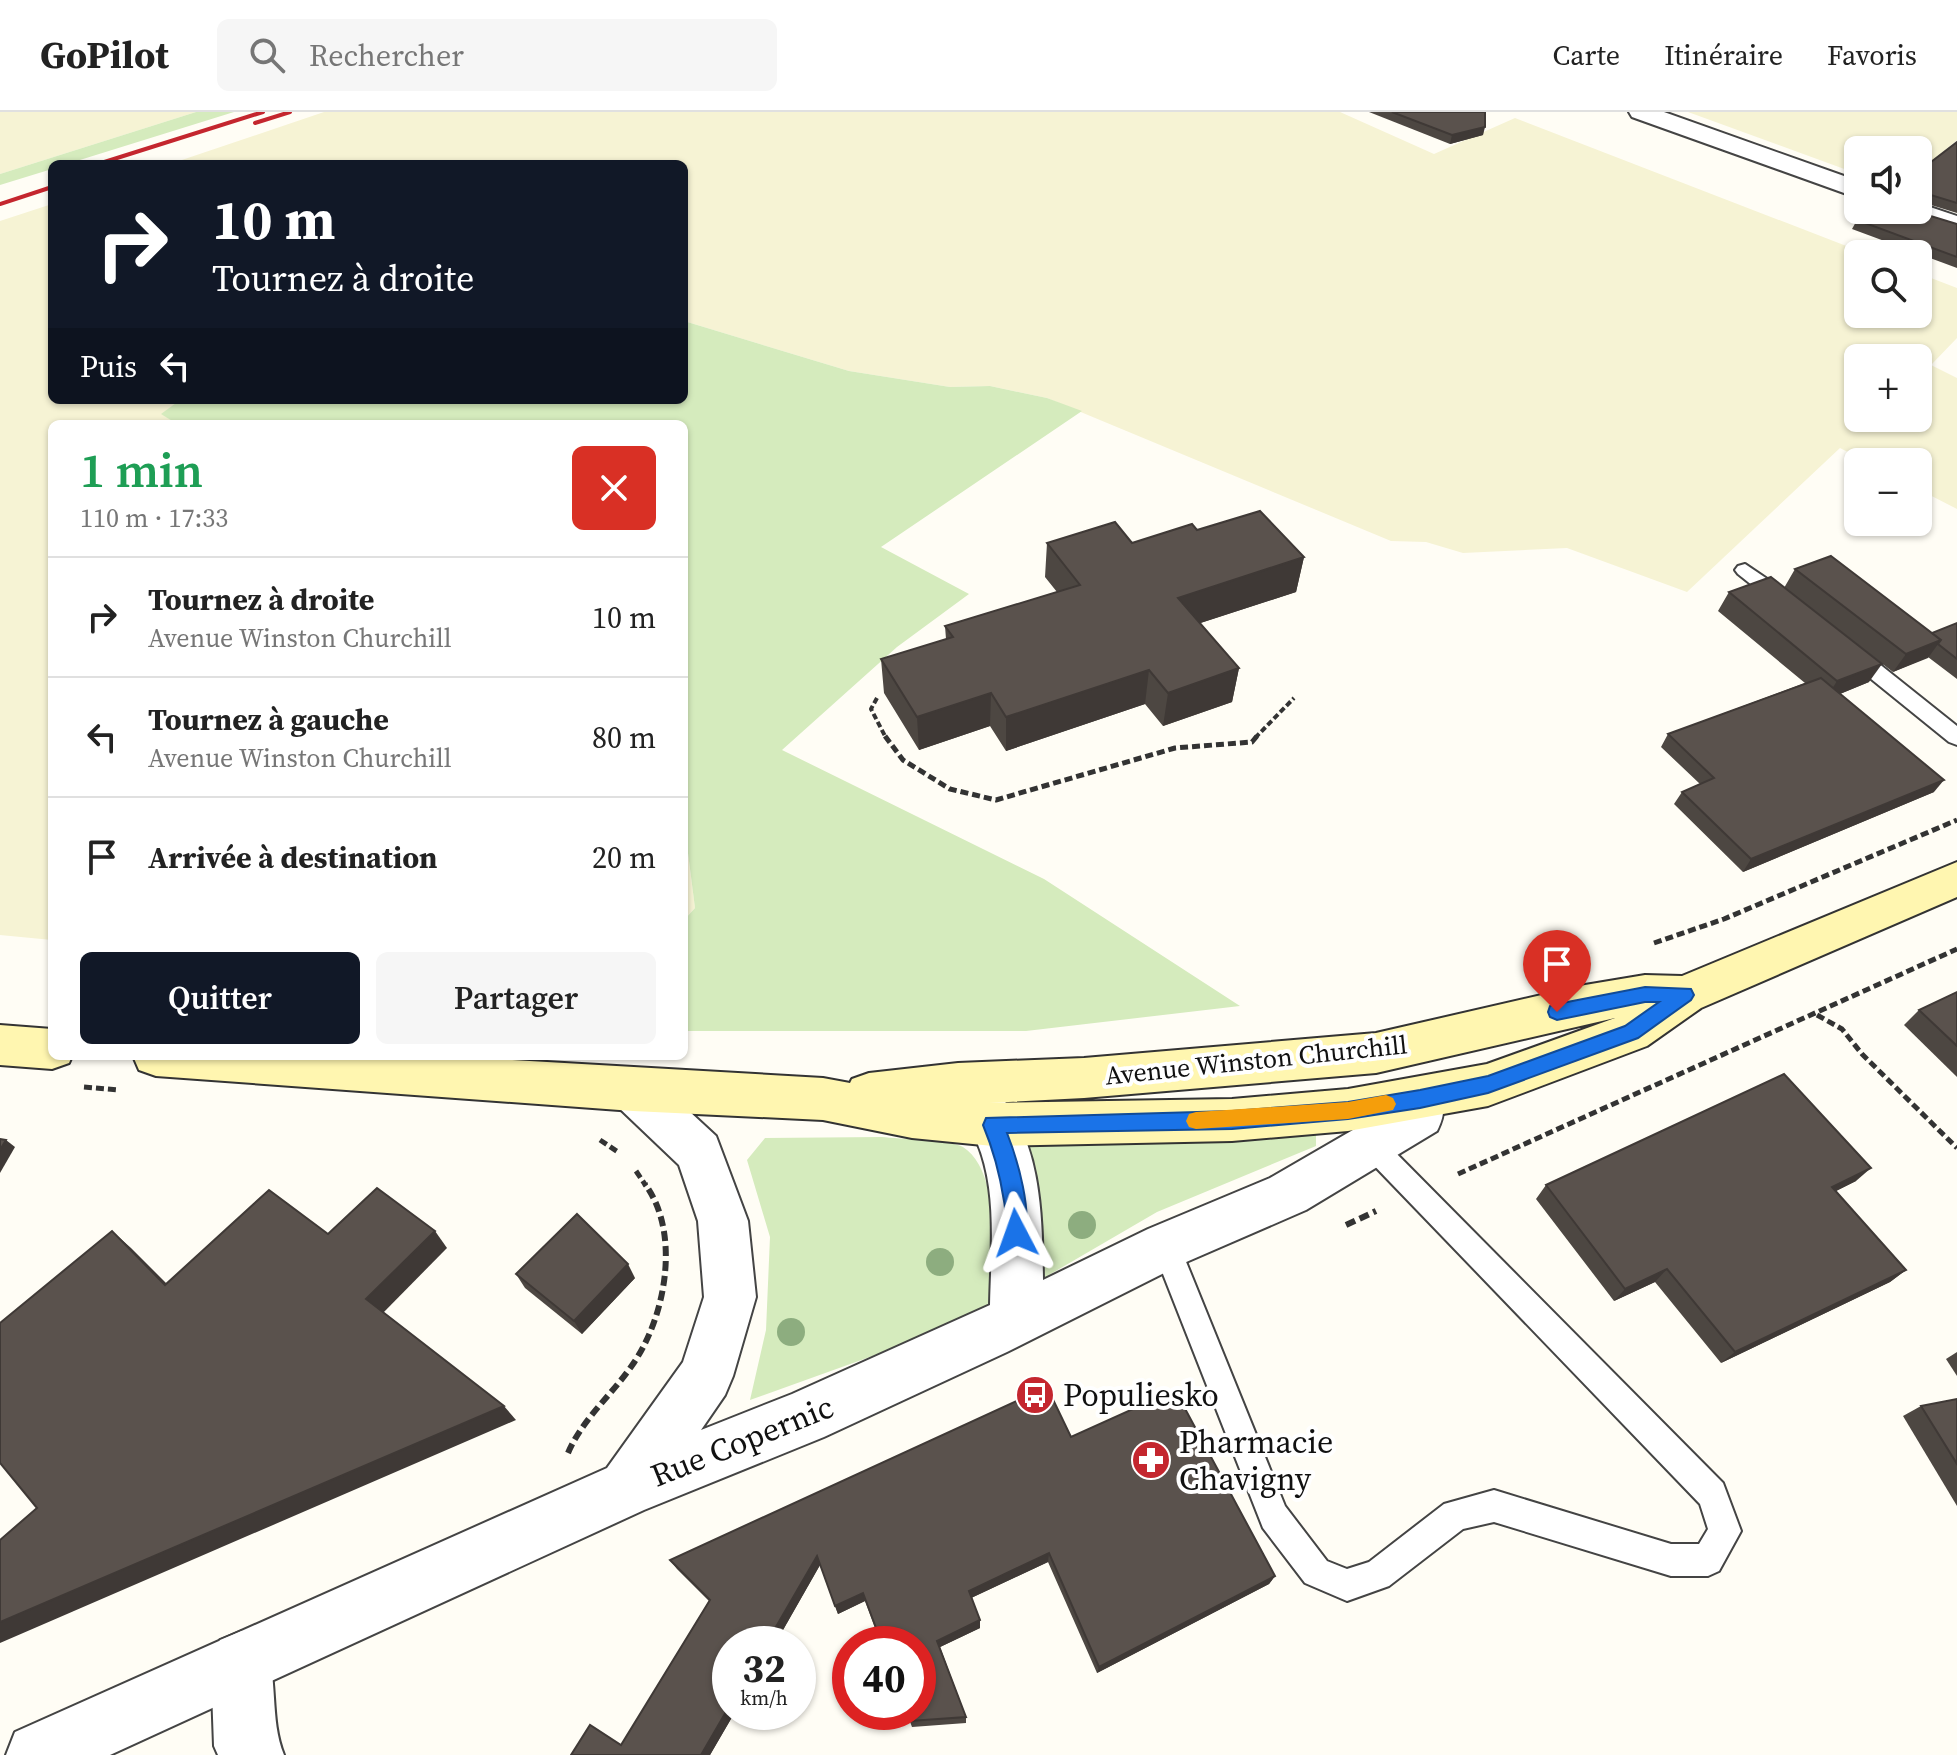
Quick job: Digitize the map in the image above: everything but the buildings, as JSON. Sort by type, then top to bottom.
[{"type":"main road","name":"Avenue Winston Churchill","points":[[142,1073],[823,1099],[912,1117],[993,1125],[1232,1120],[1348,1110],[1488,1085],[1631,1032],[1685,995],[1957,879]]},
{"type":"main road","name":"Avenue Winston Churchill","points":[[823,1099],[958,1084],[1084,1078],[1376,1053],[1585,1004],[1645,994],[1685,995]]},
{"type":"main road","points":[[1420,1099],[1418,1076],[1435,1064],[1525,1042],[1585,1004]]},
{"type":"main road","points":[[0,1045],[48,1049]]},
{"type":"street","points":[[1641,112],[1844,185]]},
{"type":"street","points":[[1932,216],[1957,225]]},
{"type":"street","points":[[958,1084],[993,1125],[1002,1145],[1016,1205],[1017,1318]]},
{"type":"street","points":[[627,1488],[706,1376],[730,1297],[723,1221],[699,1152],[633,1090]]},
{"type":"street","name":"Rue Copernic","points":[[38,1755],[627,1488],[804,1417],[1166,1246],[1288,1194],[1373,1147],[1420,1116],[1420,1099]]},
{"type":"street","points":[[242,1662],[246,1746],[252,1755]]},
{"type":"lane","points":[[1745,570],[1795,608]]},
{"type":"lane","points":[[1832,637],[1957,737]]},
{"type":"lane","points":[[1166,1246],[1274,1517],[1316,1572],[1347,1585],[1378,1575],[1455,1515],[1494,1506],[1671,1560],[1708,1560],[1725,1531],[1712,1494],[1373,1147]]},
{"type":"path","points":[[877,698],[871,709],[892,749],[903,760],[950,789],[996,800],[1175,748],[1252,742],[1294,698]]},
{"type":"path","points":[[1647,945],[1724,919],[1957,820]]},
{"type":"path","points":[[1816,1015],[1842,1029],[1862,1054],[1957,1148]]},
{"type":"path","points":[[79,1087],[142,1073]]},
{"type":"path","points":[[594,1137],[621,1154]]},
{"type":"path","points":[[543,1526],[574,1436],[640,1354],[665,1285],[664,1229],[647,1183],[630,1164]]},
{"type":"shaded area","points":[[0,112],[196,112],[0,174]]},
{"type":"shaded area","points":[[324,112],[1340,112],[1434,154],[1515,118],[1844,245],[1844,328],[1932,328],[1932,278],[1957,288],[1957,338],[1932,364],[1932,344],[1844,344],[1844,432],[1932,432],[1932,366],[1957,378],[1957,509],[1932,496],[1932,448],[1840,448],[1687,592],[1567,548],[1463,553],[1426,542],[1391,541],[1047,398],[990,386],[950,387],[849,371],[688,322],[688,160],[182,160]]},
{"type":"shaded area","points":[[1688,112],[1957,112],[1957,140],[1932,161],[1932,136],[1844,136],[1844,169]]},
{"type":"shaded area","points":[[48,205],[48,404],[175,404],[162,414],[171,420],[48,420],[48,940],[0,935],[0,221]]},
{"type":"shaded area","points":[[688,853],[695,908],[688,916]]},
{"type":"green space","points":[[196,112],[234,112],[80,160],[48,160],[48,170],[0,185],[0,174]]},
{"type":"green space","points":[[688,322],[849,371],[950,387],[990,386],[1047,398],[1082,411],[881,547],[969,594],[897,647],[782,750],[1044,879],[1240,1006],[1026,1031],[688,1031],[688,916],[695,908],[688,853],[688,420],[171,420],[161,414],[175,404],[688,404]]},
{"type":"green space","points":[[1316,1130],[1316,1146],[1157,1212],[1042,1279],[1020,1146],[1068,1141]]},
{"type":"green space","points":[[882,1137],[957,1145],[976,1160],[985,1178],[993,1224],[992,1313],[750,1400],[766,1330],[770,1237],[747,1160],[765,1138]]},
{"type":"railway","points":[[111,160],[263,112]]},
{"type":"railway","points":[[255,123],[290,112]]},
{"type":"railway","points":[[0,204],[48,188]]},
{"type":"slow traffic","points":[[1196,1121],[1348,1110],[1386,1104]]},
{"type":"place","name":"Populiesko","points":[[1035,1395]]},
{"type":"place","name":"Pharmacie Chavigny","points":[[1151,1460]]},
{"type":"route","points":[[1016,1233],[1016,1205],[1002,1145],[993,1125],[1232,1120],[1348,1110],[1420,1099],[1488,1085],[1631,1032],[1685,995],[1645,994],[1557,1012]]}]
